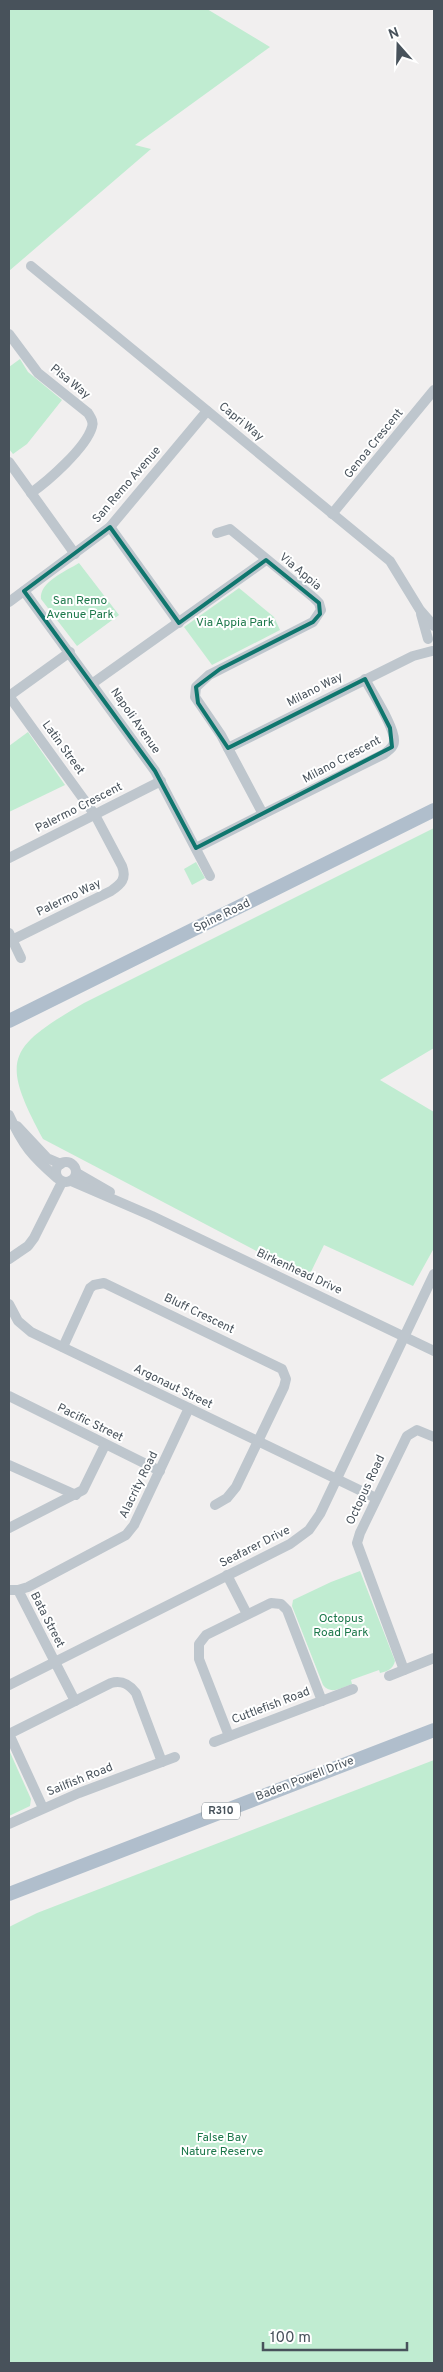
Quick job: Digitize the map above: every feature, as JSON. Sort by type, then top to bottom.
[{"type":"main road","name":"Spine Road","points":[[9,1021],[434,810]]},
{"type":"main road","name":"Baden Powell Drive","points":[[9,1894],[434,1730]]},
{"type":"street","name":"Capri Way","points":[[31,266],[390,561],[420,610],[434,626]]},
{"type":"street","name":"Pisa Way","points":[[9,334],[38,373],[88,413],[93,421],[91,430],[75,452],[55,474],[31,493]]},
{"type":"street","name":"Genoa Crescent","points":[[332,514],[434,390]]},
{"type":"street","name":"San Remo Avenue","points":[[9,602],[110,527],[207,411]]},
{"type":"street","points":[[9,462],[75,554]]},
{"type":"street","points":[[110,527],[179,623]]},
{"type":"street","points":[[217,533],[230,529],[266,560]]},
{"type":"street","name":"Via Appia","points":[[93,683],[266,560],[319,604],[320,614],[313,622],[209,675],[196,687],[194,692],[198,703],[228,748]]},
{"type":"street","name":"Napoli Avenue","points":[[24,591],[93,683],[161,781],[210,876]]},
{"type":"street","name":"Capri Way","points":[[420,610],[431,643]]},
{"type":"street","name":"Milano Way","points":[[228,748],[413,656],[431,643]]},
{"type":"street","points":[[9,696],[70,652]]},
{"type":"street","name":"Milano Crescent","points":[[196,848],[384,754],[392,747],[394,739],[390,728],[365,680]]},
{"type":"street","name":"Latin Street","points":[[9,696],[95,815]]},
{"type":"street","points":[[228,748],[263,814]]},
{"type":"street","name":"Palermo Crescent","points":[[9,858],[161,781]]},
{"type":"street","name":"Palermo Way","points":[[10,936],[121,884],[124,875],[122,866],[95,815]]},
{"type":"street","points":[[10,936],[21,958]]},
{"type":"street","name":"Birkenhead Drive","points":[[10,1118],[48,1158],[61,1164],[70,1162],[76,1167],[67,1178]]},
{"type":"street","name":"Birkenhead Drive","points":[[10,1118],[19,1139],[29,1152],[67,1178],[152,1216],[434,1351]]},
{"type":"street","points":[[9,1259],[28,1246],[34,1238],[67,1178],[56,1171],[61,1164]]},
{"type":"street","name":"Seafarer Drive","points":[[9,1685],[290,1544],[309,1530],[320,1514],[338,1479],[434,1274]]},
{"type":"street","name":"Bluff Crescent","points":[[63,1347],[90,1288],[104,1283],[279,1366],[285,1374],[284,1387],[236,1487],[228,1498],[215,1505]]},
{"type":"street","name":"Argonaut Street","points":[[9,1304],[24,1327],[257,1442],[338,1479]]},
{"type":"street","name":"Pacific Street","points":[[9,1396],[160,1471]]},
{"type":"street","name":"Alacrity Road","points":[[14,1590],[126,1535],[134,1525],[189,1408]]},
{"type":"street","name":"Octopus Road","points":[[404,1670],[357,1543],[406,1436],[417,1430],[434,1437]]},
{"type":"street","points":[[9,1528],[76,1495],[87,1484],[105,1445]]},
{"type":"street","points":[[9,1465],[76,1495]]},
{"type":"street","points":[[338,1479],[376,1498]]},
{"type":"street","points":[[227,1576],[247,1614]]},
{"type":"street","name":"Bata Street","points":[[14,1590],[54,1662]]},
{"type":"street","name":"Cuttlefish Road","points":[[229,1736],[198,1652],[199,1644],[206,1636],[270,1604],[276,1603],[285,1606],[322,1700]]},
{"type":"street","points":[[389,1676],[434,1658]]},
{"type":"street","points":[[54,1662],[76,1701]]},
{"type":"street","points":[[43,1808],[9,1734],[111,1683],[117,1681],[128,1684],[136,1693],[162,1762]]},
{"type":"street","name":"Cuttlefish Road","points":[[214,1742],[353,1689]]},
{"type":"street","name":"Sailfish Road","points":[[9,1824],[43,1808],[175,1757]]},
{"type":"highlighted area","points":[[110,527],[179,623],[266,560],[319,603],[320,614],[313,622],[220,669],[196,687],[198,703],[228,748],[365,679],[390,728],[392,747],[196,848],[155,771],[24,591]]},
{"type":"green space","points":[[9,9],[207,9],[270,47],[135,145],[151,149],[9,271]]},
{"type":"green space","points":[[20,359],[28,372],[62,400],[27,444],[13,454],[9,449],[9,367]]},
{"type":"green space","name":"San Remo Avenue Park","points":[[79,563],[119,615],[77,646],[41,599],[44,587],[49,582]]},
{"type":"green space","name":"Via Appia Park","points":[[239,588],[274,617],[280,630],[212,665],[184,627]]},
{"type":"green space","points":[[28,732],[65,785],[9,812],[9,746]]},
{"type":"green space","points":[[434,828],[434,1048],[380,1080],[434,1112],[434,1248],[413,1286],[324,1245],[308,1278],[43,1139],[20,1090],[17,1073],[18,1058],[26,1045],[39,1032],[84,1003]]},
{"type":"green space","points":[[196,862],[205,878],[192,885],[184,869]]},
{"type":"green space","name":"Octopus Road Park","points":[[360,1571],[395,1661],[388,1670],[380,1673],[379,1670],[351,1680],[352,1684],[336,1690],[329,1690],[323,1685],[292,1606],[293,1600]]},
{"type":"green space","points":[[9,1750],[31,1799],[30,1806],[9,1816]]},
{"type":"green space","name":"False Bay Nature Reserve","points":[[434,1760],[434,2363],[9,2363],[9,1927],[37,1913]]}]
